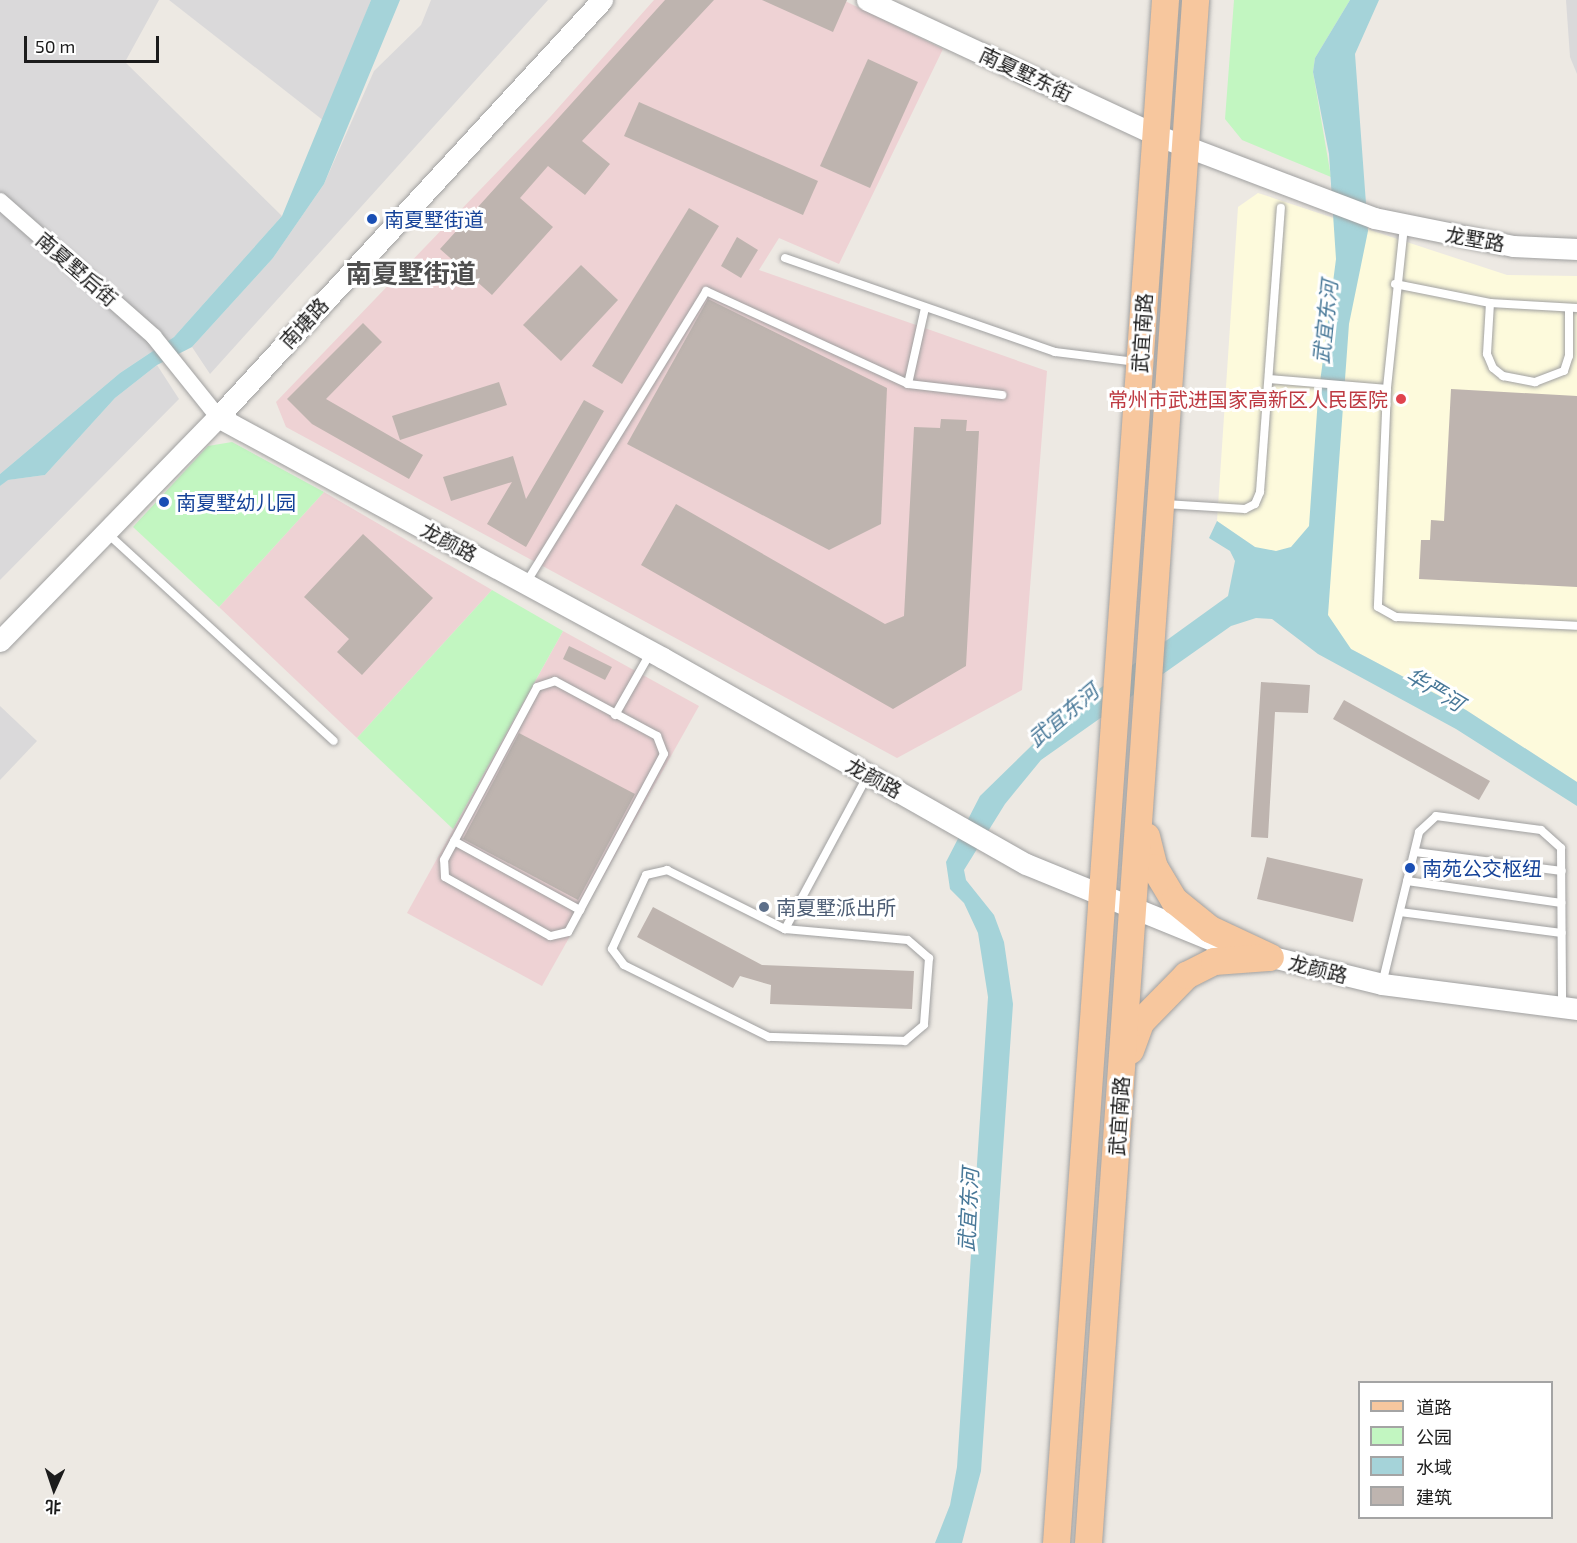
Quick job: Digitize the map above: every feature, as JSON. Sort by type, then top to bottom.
[{"type":"main road","name":"武宜南路","points":[[1056,1543],[1165,0]]},
{"type":"main road","name":"武宜南路","points":[[1088,1543],[1141,814],[1195,0]]},
{"type":"main road","points":[[1141,814],[1154,867],[1174,900],[1210,928],[1270,957]]},
{"type":"main road","points":[[1123,1068],[1140,1022],[1186,975],[1214,961],[1270,957]]},
{"type":"street","name":"南塘路","points":[[0,641],[108,534],[218,417],[602,0]]},
{"type":"street","name":"南夏墅东街","points":[[867,0],[1185,147]]},
{"type":"street","name":"龙墅路","points":[[1185,147],[1374,218],[1404,226],[1513,246],[1577,249]]},
{"type":"street","name":"南夏墅后街","points":[[0,201],[154,337],[181,367],[218,417]]},
{"type":"street","name":"龙颜路","points":[[218,417],[652,652],[1000,849],[1103,898],[1134,911],[1270,957],[1382,984],[1570,1009]]},
{"type":"lane","points":[[1160,503],[1245,509],[1255,504],[1260,492],[1281,208]]},
{"type":"lane","points":[[1404,226],[1395,284],[1387,389],[1378,607],[1396,617],[1577,626]]},
{"type":"lane","points":[[785,258],[1055,352],[1140,362]]},
{"type":"lane","points":[[1395,284],[1490,303],[1573,309],[1569,356],[1564,371],[1535,382],[1503,376],[1493,368],[1486,354],[1490,303]]},
{"type":"lane","points":[[525,583],[706,291],[908,384],[1002,395]]},
{"type":"lane","points":[[908,384],[925,308]]},
{"type":"lane","points":[[1270,379],[1387,389]]},
{"type":"lane","points":[[108,534],[334,741]]},
{"type":"lane","points":[[615,715],[652,652]]},
{"type":"lane","points":[[555,681],[615,715],[657,736],[664,754],[568,932],[550,936],[445,877],[444,860],[537,687],[555,681]]},
{"type":"lane","points":[[785,929],[868,775]]},
{"type":"lane","points":[[1382,984],[1419,832],[1436,816],[1541,830],[1562,848],[1562,933],[1570,1009]]},
{"type":"lane","points":[[454,841],[580,910]]},
{"type":"lane","points":[[1414,852],[1562,871]]},
{"type":"lane","points":[[667,870],[785,929],[908,940],[928,958],[924,1025],[905,1041],[769,1037],[624,965],[612,949],[646,874],[667,870]]},
{"type":"lane","points":[[1407,881],[1562,903]]},
{"type":"lane","points":[[1400,912],[1562,933]]},
{"type":"shaded area","points":[[0,0],[159,0],[125,62],[282,216],[174,337],[120,373],[0,474]]},
{"type":"shaded area","points":[[169,0],[371,0],[324,121]]},
{"type":"shaded area","points":[[431,0],[548,0],[210,374],[192,347],[273,258],[324,184],[374,71],[421,25]]},
{"type":"shaded area","points":[[654,0],[843,0],[943,49],[839,264],[779,238],[759,270],[1047,371],[1022,690],[897,758],[286,427],[276,402],[551,116]]},
{"type":"shaded area","points":[[1566,0],[1577,0],[1577,74],[1570,57]]},
{"type":"shaded area","name":"常州市武进国家高新区人民医院","points":[[1258,193],[1507,275],[1577,276],[1577,782],[1466,710],[1351,649],[1255,547],[1217,521],[1238,207]]},
{"type":"shaded area","points":[[157,365],[179,399],[0,580],[0,486],[7,480],[45,475],[115,398]]},
{"type":"shaded area","points":[[324,492],[492,590],[357,738],[219,607]]},
{"type":"shaded area","points":[[563,631],[699,706],[542,986],[407,913]]},
{"type":"shaded area","points":[[0,706],[37,741],[0,780]]},
{"type":"green space","points":[[1234,0],[1350,0],[1315,58],[1313,72],[1331,177],[1242,140],[1225,119]]},
{"type":"green space","points":[[232,442],[324,492],[219,607],[133,527],[208,446]]},
{"type":"green space","points":[[492,590],[563,631],[453,829],[357,738]]},
{"type":"water","points":[[371,0],[400,0],[324,184],[273,258],[192,347],[157,365],[115,398],[45,475],[8,480],[0,486],[0,474],[120,373],[174,337],[282,216]]},
{"type":"water","name":"武宜东河","points":[[1350,0],[1379,0],[1355,54],[1368,231],[1349,324],[1328,615],[1351,649],[1466,710],[1577,782],[1577,806],[1456,729],[1318,654],[1272,619],[1256,618],[1231,626],[1041,760],[1005,804],[964,870],[966,880],[994,915],[1004,942],[1013,1004],[981,1471],[962,1543],[935,1543],[950,1505],[957,1467],[988,997],[978,933],[964,903],[950,889],[946,862],[980,796],[1063,715],[1228,596],[1235,561],[1230,551],[1209,538],[1217,521],[1255,547],[1276,551],[1291,547],[1309,526],[1318,398],[1336,259],[1329,154],[1313,72],[1315,58]]},
{"type":"building","points":[[665,0],[714,0],[582,141],[610,164],[585,195],[548,166],[520,198],[553,227],[492,295],[440,249]]},
{"type":"building","points":[[762,0],[847,0],[833,32]]},
{"type":"building","points":[[868,59],[918,82],[870,188],[820,166]]},
{"type":"building","points":[[639,102],[818,181],[803,215],[624,136]]},
{"type":"building","points":[[689,208],[719,226],[622,384],[592,366]]},
{"type":"building","points":[[737,237],[758,250],[741,278],[721,266]]},
{"type":"building","points":[[581,265],[618,300],[561,361],[523,325]]},
{"type":"building","points":[[708,299],[887,388],[881,524],[829,550],[627,444]]},
{"type":"building","points":[[363,323],[382,342],[326,399],[423,455],[409,479],[312,424],[287,399]]},
{"type":"building","points":[[499,382],[507,405],[400,440],[392,416]]},
{"type":"building","points":[[1451,389],[1577,396],[1577,587],[1419,579],[1421,540],[1430,540],[1431,520],[1444,521]]},
{"type":"building","points":[[584,400],[604,411],[526,547],[487,524],[512,482],[451,501],[443,477],[513,456],[526,499]]},
{"type":"building","points":[[941,419],[967,420],[966,431],[979,431],[966,666],[893,709],[641,565],[676,504],[885,624],[904,616],[914,427],[940,428]]},
{"type":"building","points":[[363,534],[433,598],[362,675],[337,652],[349,639],[304,597]]},
{"type":"building","points":[[569,646],[612,667],[605,680],[563,659]]},
{"type":"building","points":[[1261,682],[1310,685],[1308,713],[1275,712],[1268,838],[1251,837]]},
{"type":"building","points":[[1344,700],[1490,781],[1479,800],[1333,719]]},
{"type":"building","points":[[519,733],[635,794],[578,900],[463,839]]},
{"type":"building","points":[[1267,857],[1363,879],[1353,922],[1257,899]]},
{"type":"building","points":[[653,907],[762,965],[914,971],[912,1009],[770,1004],[771,985],[740,976],[733,988],[637,937]]},
{"type":"place","name":"南夏墅街道","points":[[372,219]]},
{"type":"place","name":"常州市武进国家高新区人民医院","points":[[1401,399]]},
{"type":"place","name":"南夏墅幼儿园","points":[[164,502]]},
{"type":"place","name":"南苑公交枢纽","points":[[1410,868]]},
{"type":"place","name":"南夏墅派出所","points":[[764,907]]},
{"type":"district","name":"南夏墅街道","points":[[411,273]]},
{"type":"water label","name":"华严河","points":[[1435,689]]}]
